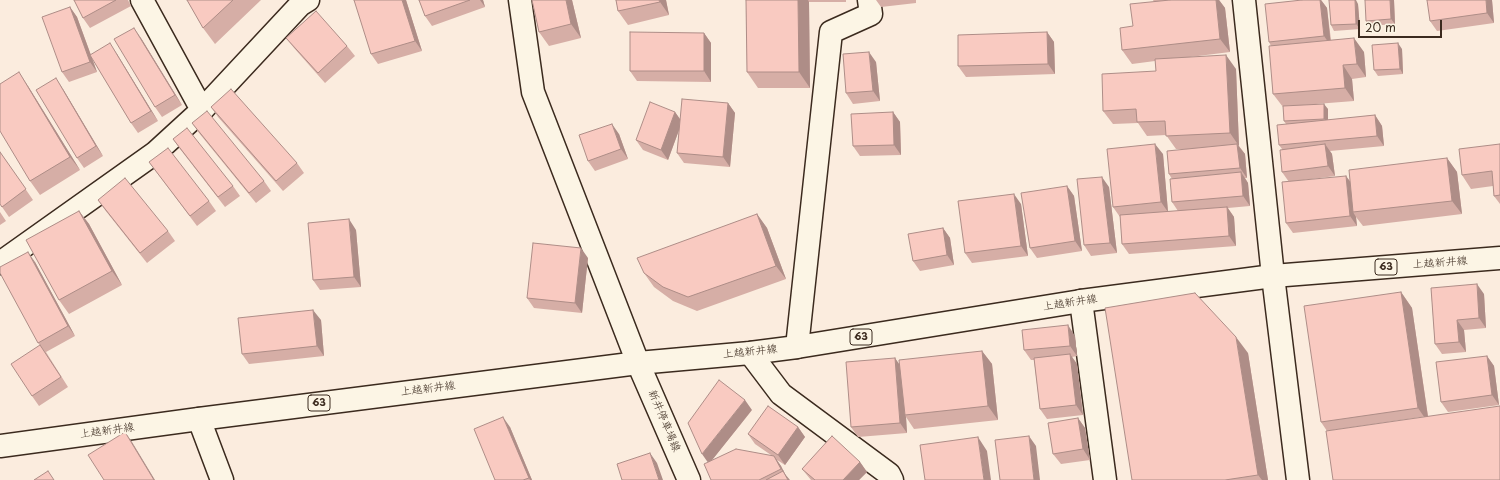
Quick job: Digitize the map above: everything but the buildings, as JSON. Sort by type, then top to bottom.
[{"type":"street","points":[[142,0],[202,110]]},
{"type":"street","points":[[0,263],[155,153],[202,110],[300,6],[308,0]]},
{"type":"street","name":"新井停車場線","points":[[520,0],[533,92],[638,363],[689,480]]},
{"type":"street","points":[[797,347],[831,32],[871,14],[869,0]]},
{"type":"street","points":[[1244,0],[1273,276],[1298,480]]},
{"type":"street","name":"上越新井線","points":[[0,446],[638,363],[750,353],[797,347],[1081,301],[1273,276],[1500,258]]},
{"type":"street","points":[[1081,301],[1106,480]]},
{"type":"street","points":[[750,353],[781,394],[889,474],[892,480]]},
{"type":"street","points":[[199,419],[222,480]]}]
